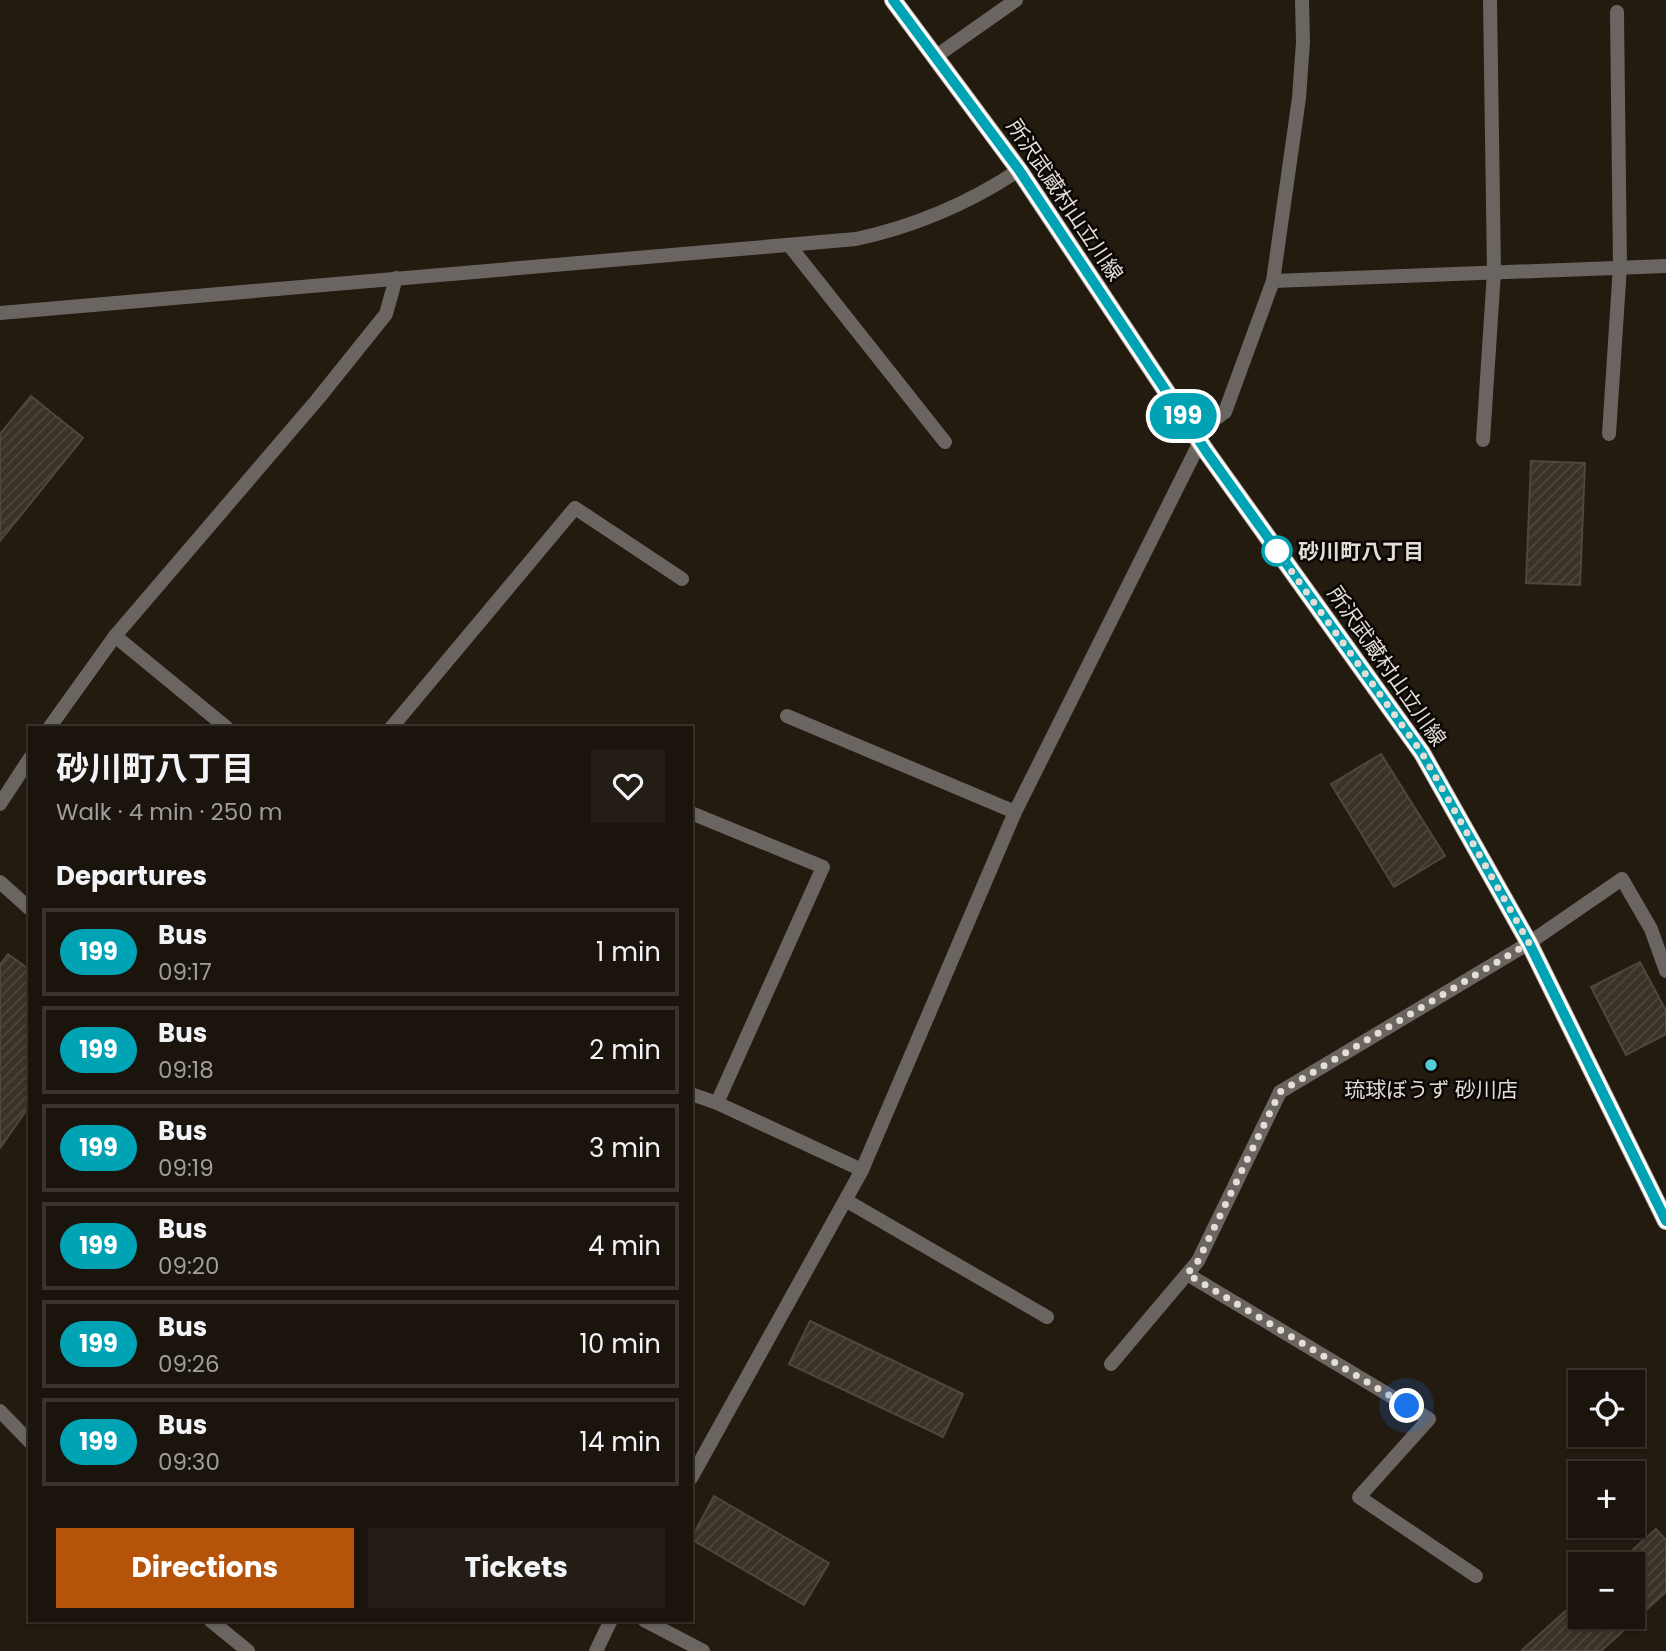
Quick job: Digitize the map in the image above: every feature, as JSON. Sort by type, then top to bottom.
[{"type":"main road","name":"所沢武蔵村山立川線","points":[[893,0],[1019,170],[1197,438],[1422,753],[1529,943],[1666,1221]]},
{"type":"street","points":[[936,57],[1016,0]]},
{"type":"street","points":[[693,1474],[847,1201],[1015,812],[1197,438],[1225,412],[1273,281],[1299,98],[1303,42],[1302,0]]},
{"type":"street","points":[[1483,440],[1493,272],[1490,0]]},
{"type":"street","points":[[1609,433],[1620,266],[1617,12]]},
{"type":"street","points":[[0,313],[856,239],[931,219],[986,192],[1019,170]]},
{"type":"street","points":[[789,245],[945,442]]},
{"type":"street","points":[[1273,281],[1666,266]]},
{"type":"street","points":[[50,726],[115,636],[317,400],[386,314],[396,278]]},
{"type":"street","points":[[393,726],[575,508],[682,579]]},
{"type":"street","points":[[115,636],[225,726]]},
{"type":"street","points":[[787,716],[1015,812]]},
{"type":"street","points":[[0,804],[28,761]]},
{"type":"street","points":[[693,814],[823,867],[717,1103]]},
{"type":"street","points":[[1111,1364],[1198,1261],[1280,1092],[1529,943],[1622,879],[1651,929],[1666,971]]},
{"type":"street","points":[[0,882],[28,907]]},
{"type":"street","points":[[693,1095],[717,1103],[862,1170]]},
{"type":"street","points":[[847,1201],[1047,1317]]},
{"type":"street","points":[[1187,1274],[1429,1419],[1359,1497],[1476,1576]]},
{"type":"street","points":[[0,1411],[28,1440]]},
{"type":"street","points":[[212,1622],[248,1651]]},
{"type":"street","points":[[596,1651],[610,1622]]},
{"type":"street","points":[[648,1622],[703,1651]]},
{"type":"building","points":[[31,396],[83,438],[0,541],[0,434]]},
{"type":"building","points":[[1531,461],[1585,463],[1580,585],[1526,583]]},
{"type":"building","points":[[1381,754],[1445,856],[1394,887],[1331,784]]},
{"type":"building","points":[[8,954],[28,969],[28,1108],[0,1148],[0,965]]},
{"type":"building","points":[[1640,962],[1666,1011],[1666,1034],[1626,1055],[1591,987]]},
{"type":"building","points":[[810,1321],[963,1394],[943,1437],[789,1364]]},
{"type":"building","points":[[714,1496],[829,1563],[804,1605],[693,1540],[693,1535]]},
{"type":"building","points":[[1656,1529],[1666,1540],[1666,1592],[1645,1611],[1645,1552],[1630,1552]]},
{"type":"building","points":[[1568,1609],[1568,1629],[1625,1629],[1601,1651],[1521,1651]]},
{"type":"bus line","name":"199","points":[[893,0],[1019,170],[1206,451],[1422,753],[1529,943],[1666,1221]]},
{"type":"place","name":"砂川町八丁目","points":[[1277,551]]},
{"type":"place","name":"琉球ぼうず 砂川店","points":[[1431,1065]]},
{"type":"route","points":[[1277,551],[1422,753],[1529,943],[1280,1092],[1198,1261],[1187,1274],[1407,1406]]}]
